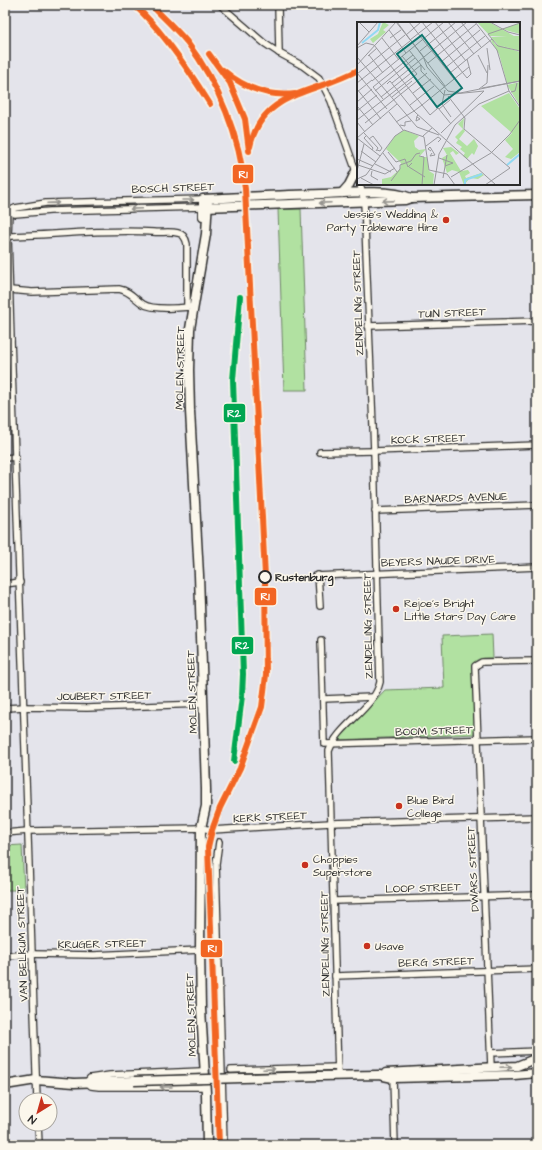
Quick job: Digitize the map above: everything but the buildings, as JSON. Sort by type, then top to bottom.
[{"type":"street","points":[[220,5],[264,43],[303,66],[319,78],[331,101],[357,174],[342,193]]},
{"type":"street","points":[[278,5],[279,53]]},
{"type":"street","name":"ZENDELING STREET","points":[[338,1071],[329,751],[340,733],[373,697],[378,690],[380,682],[374,451],[364,201],[360,185]]},
{"type":"street","name":"BOSCH STREET","points":[[7,211],[15,208],[46,203],[205,203],[218,207],[260,200],[342,193],[403,194],[411,198]]},
{"type":"street","name":"BOSCH STREET","points":[[7,211],[15,214],[205,203],[231,197],[260,200],[364,201],[405,200],[411,198],[537,195]]},
{"type":"street","points":[[205,203],[207,225],[205,239]]},
{"type":"street","points":[[205,203],[203,228],[205,239]]},
{"type":"street","points":[[207,225],[218,207]]},
{"type":"street","name":"VAN BELKUM STREET","points":[[7,211],[10,290],[8,339],[16,457],[37,1092]]},
{"type":"street","points":[[8,236],[138,231],[182,234],[186,238],[187,244],[191,306],[157,308],[144,305],[129,293],[119,289],[32,292],[10,290]]},
{"type":"street","name":"MOLEN STREET","points":[[205,239],[191,306],[190,411],[206,789],[206,806],[201,828],[200,950],[207,1145]]},
{"type":"street","name":"TUIN STREET","points":[[368,326],[537,321]]},
{"type":"street","name":"KOCK STREET","points":[[320,452],[537,445]]},
{"type":"street","points":[[5,458],[16,457]]},
{"type":"street","name":"BARNARDS AVENUE","points":[[375,511],[537,505]]},
{"type":"street","name":"BEYERS NAUDE DRIVE","points":[[320,606],[317,576],[537,568]]},
{"type":"street","points":[[5,584],[20,582]]},
{"type":"street","points":[[321,640],[324,744],[332,744]]},
{"type":"street","name":"DWARS STREET","points":[[491,1067],[475,666],[482,662],[537,661]]},
{"type":"street","points":[[323,699],[373,697]]},
{"type":"street","name":"JOUBERT STREET","points":[[5,708],[25,706],[87,708],[203,704]]},
{"type":"street","name":"BOOM STREET","points":[[332,744],[537,738]]},
{"type":"street","name":"KERK STREET","points":[[5,833],[28,831],[201,828],[212,830],[331,823],[537,817]]},
{"type":"street","points":[[219,842],[216,864],[224,1145]]},
{"type":"street","name":"LOOP STREET","points":[[334,901],[537,895]]},
{"type":"street","name":"KRUGER STREET","points":[[5,956],[33,954],[94,955],[200,950]]},
{"type":"street","name":"BERG STREET","points":[[335,976],[537,969]]},
{"type":"street","points":[[491,1053],[537,1051]]},
{"type":"street","points":[[395,1075],[517,1066],[537,1058]]},
{"type":"street","points":[[230,1070],[338,1071],[379,1075],[514,1075],[537,1073]]},
{"type":"street","points":[[87,1082],[90,1078],[110,1075],[201,1071]]},
{"type":"street","points":[[5,1085],[36,1080],[87,1082],[319,1076],[338,1071]]},
{"type":"street","points":[[395,1075],[395,1145]]},
{"type":"street","points":[[87,1082],[91,1086],[99,1087],[205,1087]]},
{"type":"street","points":[[38,1132],[39,1145]]},
{"type":"green space","points":[[278,209],[301,209],[307,390],[284,390]]},
{"type":"green space","points":[[492,634],[493,658],[479,659],[472,665],[475,734],[338,740],[385,690],[444,688],[442,636]]},
{"type":"green space","points":[[22,845],[24,890],[5,890],[5,846]]},
{"type":"tunnel","points":[[201,1071],[231,1070]]},
{"type":"transit line","name":"R1","points":[[134,5],[165,38],[185,65],[210,104]]},
{"type":"transit line","name":"R1","points":[[151,5],[187,42],[209,75],[233,131],[245,189],[265,576],[266,675],[262,707],[240,768],[220,808],[208,847],[219,1145]]},
{"type":"transit line","name":"R1","points":[[209,54],[230,83],[245,119],[249,151]]},
{"type":"transit line","name":"R1","points":[[223,70],[247,86],[256,90],[275,94],[295,94]]},
{"type":"transit line","name":"R1","points":[[250,147],[256,128],[266,114],[278,104],[293,96],[342,78],[357,70]]},
{"type":"transit line","name":"R2","points":[[234,761],[242,696],[243,674],[233,380],[240,297]]},
{"type":"place","name":"Jessie's Wedding & Party Tableware Hire","points":[[446,220]]},
{"type":"place","name":"Rustenburg","points":[[265,577]]},
{"type":"place","name":"Rejoe's Bright Little Stars Day Care","points":[[396,609]]},
{"type":"place","name":"Blue Bird College","points":[[399,806]]},
{"type":"place","name":"Choppies Superstore","points":[[305,865]]},
{"type":"place","name":"Usave","points":[[367,946]]}]
